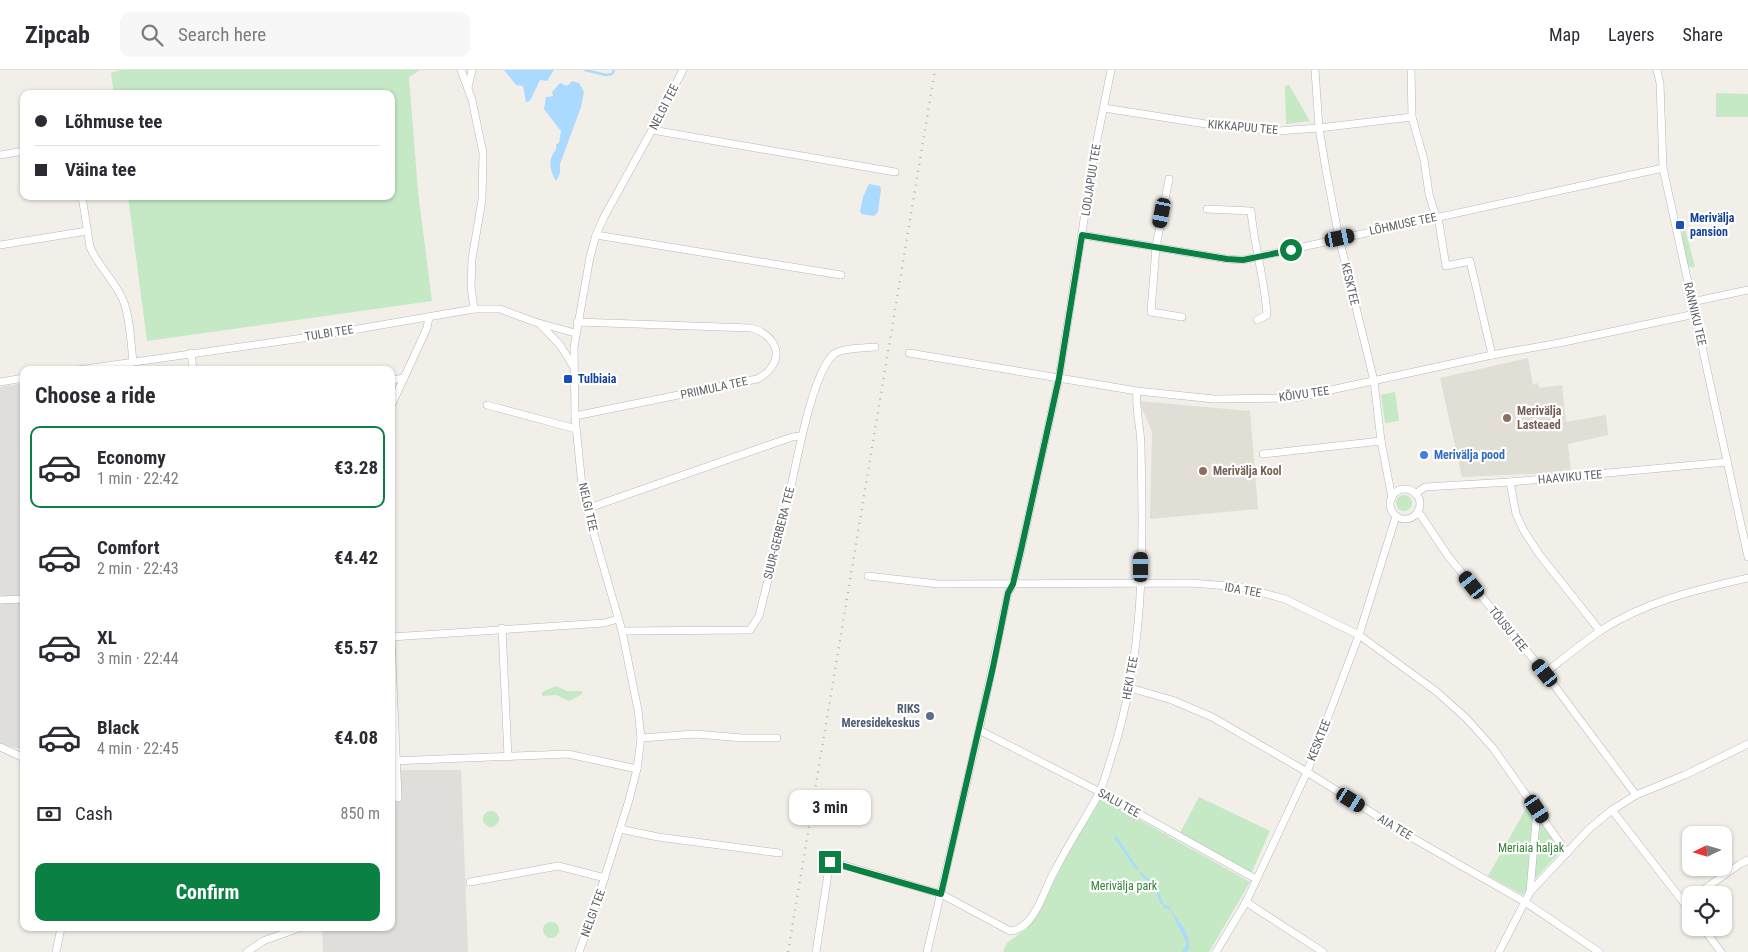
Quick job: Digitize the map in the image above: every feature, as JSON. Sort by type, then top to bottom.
[{"type":"street","points":[[461,70],[472,100],[483,153],[482,200],[472,259],[471,287],[474,309]]},
{"type":"street","points":[[468,89],[472,70]]},
{"type":"street","name":"NELGI TEE","points":[[579,952],[620,829],[637,768],[641,738],[638,710],[622,631],[583,496],[575,416],[573,366],[575,333],[596,235],[682,70]]},
{"type":"street","name":"LODJAPUU TEE","points":[[927,952],[979,730],[1008,593],[1013,584],[1059,378],[1095,150],[1110,70]]},
{"type":"street","name":"KESKTEE","points":[[1315,70],[1319,128],[1340,238],[1374,381],[1381,441],[1392,498]]},
{"type":"street","points":[[1411,70],[1412,117],[1424,160],[1429,194],[1437,217],[1446,266],[1470,261],[1492,355]]},
{"type":"street","name":"RANNIKU TEE","points":[[1657,70],[1660,83],[1663,168],[1748,557]]},
{"type":"street","name":"KIKKAPUU TEE","points":[[1104,108],[1206,124],[1278,131],[1412,117]]},
{"type":"street","points":[[652,130],[895,172]]},
{"type":"street","points":[[0,155],[20,152]]},
{"type":"street","name":"LÕHMUSE TEE","points":[[1082,235],[1243,260],[1663,168]]},
{"type":"street","points":[[1169,180],[1156,247],[1151,312],[1182,318]]},
{"type":"street","points":[[83,200],[90,247],[118,290],[125,305],[133,362]]},
{"type":"street","points":[[1207,209],[1251,211],[1265,290],[1267,315],[1257,320]]},
{"type":"street","points":[[0,245],[87,231]]},
{"type":"street","points":[[596,235],[841,275]]},
{"type":"street","points":[[1692,302],[1748,290]]},
{"type":"street","name":"TULBI TEE","points":[[106,366],[317,336],[474,309],[500,309],[540,324],[575,333]]},
{"type":"street","name":"KÕIVU TEE","points":[[910,353],[1137,391],[1214,399],[1294,398],[1694,314]]},
{"type":"street","points":[[395,397],[427,328],[429,317]]},
{"type":"street","name":"PRIIMULA TEE","points":[[575,416],[757,378],[771,369],[776,354],[775,347],[768,335],[760,330],[751,328],[577,322]]},
{"type":"street","points":[[540,324],[560,345],[573,366]]},
{"type":"street","name":"SUUR-GERBERA TEE","points":[[622,631],[750,630],[759,616],[790,491],[801,436],[822,372],[835,354],[853,348],[875,347]]},
{"type":"street","points":[[191,353],[193,366]]},
{"type":"street","points":[[395,379],[404,378]]},
{"type":"street","points":[[0,382],[20,379]]},
{"type":"street","name":"HEKI TEE","points":[[941,894],[1010,931],[1019,930],[1028,921],[1100,792],[1117,739],[1130,688],[1138,634],[1141,583],[1141,430],[1136,401],[1137,391]]},
{"type":"street","points":[[487,405],[576,429]]},
{"type":"street","points":[[586,509],[792,437],[801,436]]},
{"type":"street","points":[[1263,454],[1381,441]]},
{"type":"street","name":"HAAVIKU TEE","points":[[1415,494],[1425,487],[1510,482],[1728,462]]},
{"type":"street","points":[[1510,482],[1516,514],[1524,531],[1539,554],[1600,631]]},
{"type":"street","points":[[1407,490],[1415,494],[1420,502],[1418,511],[1411,518],[1407,519],[1396,516],[1391,511],[1392,498],[1398,491],[1407,490]]},
{"type":"street","name":"TÕUSU TEE","points":[[1418,511],[1448,556],[1545,673],[1636,795]]},
{"type":"street","name":"KESKTEE","points":[[1216,952],[1246,902],[1307,772],[1359,635],[1396,516]]},
{"type":"street","name":"IDA TEE","points":[[868,576],[938,584],[1191,583],[1241,587],[1285,599],[1359,635],[1437,692],[1466,718],[1493,748],[1567,853]]},
{"type":"street","points":[[1545,673],[1600,631],[1638,610],[1679,594],[1748,578]]},
{"type":"street","points":[[0,600],[20,599]]},
{"type":"street","points":[[395,636],[604,623],[618,619]]},
{"type":"street","points":[[502,628],[508,757]]},
{"type":"street","name":"AIA TEE","points":[[1130,688],[1172,700],[1212,717],[1307,772],[1409,836],[1525,902],[1599,952]]},
{"type":"street","name":"SALU TEE","points":[[979,730],[1100,792],[1256,879]]},
{"type":"street","points":[[641,738],[695,734],[743,738],[777,738]]},
{"type":"street","points":[[1499,952],[1530,892],[1589,829],[1612,810],[1636,795],[1685,775],[1748,744]]},
{"type":"street","points":[[0,747],[20,756]]},
{"type":"street","points":[[395,761],[568,754],[637,768]]},
{"type":"street","points":[[395,770],[398,798]]},
{"type":"street","points":[[1530,892],[1537,809]]},
{"type":"street","points":[[1612,810],[1682,900]]},
{"type":"street","points":[[620,829],[658,838],[779,853]]},
{"type":"street","points":[[1709,886],[1748,860]]},
{"type":"street","points":[[816,952],[830,862],[941,894]]},
{"type":"street","points":[[470,882],[558,866],[605,878]]},
{"type":"street","points":[[1246,902],[1323,952]]},
{"type":"street","points":[[56,952],[60,931]]},
{"type":"street","points":[[247,952],[263,941],[291,931]]},
{"type":"street","points":[[1709,936],[1721,952]]},
{"type":"shaded area","name":"Merivälja Lasteaed","points":[[1528,358],[1533,385],[1538,383],[1539,388],[1562,385],[1566,422],[1606,415],[1608,435],[1568,444],[1571,472],[1462,477],[1440,378]]},
{"type":"shaded area","points":[[20,384],[20,749],[0,744],[0,387]]},
{"type":"shaded area","name":"Merivälja Kool","points":[[1139,401],[1250,411],[1258,509],[1150,519],[1152,432]]},
{"type":"shaded area","points":[[395,770],[461,770],[468,952],[323,952],[322,931],[395,931]]},
{"type":"green space","points":[[121,70],[420,70],[409,77],[418,192],[432,301],[147,341],[129,200],[395,200],[395,90],[113,90],[111,73]]},
{"type":"green space","points":[[1289,85],[1310,121],[1286,124],[1285,86]]},
{"type":"green space","points":[[1716,93],[1748,94],[1748,117],[1716,117]]},
{"type":"green space","points":[[1681,221],[1683,221],[1695,267],[1689,267],[1686,263]]},
{"type":"green space","points":[[1395,392],[1399,421],[1385,423],[1381,395]]},
{"type":"green space","points":[[1404,495],[1412,503],[1404,511],[1396,503]]},
{"type":"green space","points":[[556,686],[567,691],[582,691],[582,694],[569,701],[556,695],[542,696],[542,692]]},
{"type":"green space","name":"Merivälja park","points":[[1099,797],[1250,882],[1209,952],[1003,952],[1007,943],[1026,929]]},
{"type":"green space","points":[[1199,797],[1270,831],[1251,874],[1179,835]]},
{"type":"green space","name":"Meriaia haljak","points":[[1529,803],[1560,852],[1523,895],[1488,876]]},
{"type":"green space","points":[[491,811],[499,819],[491,827],[483,819]]},
{"type":"green space","points":[[551,922],[559,930],[551,938],[543,930]]},
{"type":"water","points":[[504,70],[554,70],[547,81],[540,80],[530,101],[526,102],[523,86],[516,85]]},
{"type":"water","points":[[572,81],[579,83],[584,92],[581,107],[560,164],[560,173],[556,181],[550,162],[556,150],[556,144],[559,143],[561,131],[544,109],[546,97],[553,96],[552,92],[560,83],[567,86]]},
{"type":"water","points":[[869,184],[880,186],[881,189],[878,212],[874,216],[860,212],[863,197]]},
{"type":"water","points":[[1170,909],[1181,924],[1189,941],[1187,952],[1182,952],[1187,944]]},
{"type":"waterway","points":[[585,70],[606,75],[612,74],[614,70]]},
{"type":"waterway","points":[[1116,838],[1137,869]]},
{"type":"waterway","points":[[1141,874],[1154,885],[1162,903]]},
{"type":"waterway","points":[[1164,906],[1170,908]]},
{"type":"railway","points":[[788,952],[935,70]]},
{"type":"place","name":"Merivälja pansion","points":[[1680,225]]},
{"type":"place","name":"Tulbiaia","points":[[568,379]]},
{"type":"place","name":"Merivälja Lasteaed","points":[[1507,418]]},
{"type":"place","name":"Merivälja pood","points":[[1424,455]]},
{"type":"place","name":"Merivälja Kool","points":[[1203,471]]},
{"type":"place","name":"RIKS Meresidekeskus","points":[[930,716]]},
{"type":"route","points":[[830,862],[941,894],[1008,593],[1013,584],[1047,435],[1059,378],[1082,235],[1227,259],[1243,260],[1291,250]]}]
